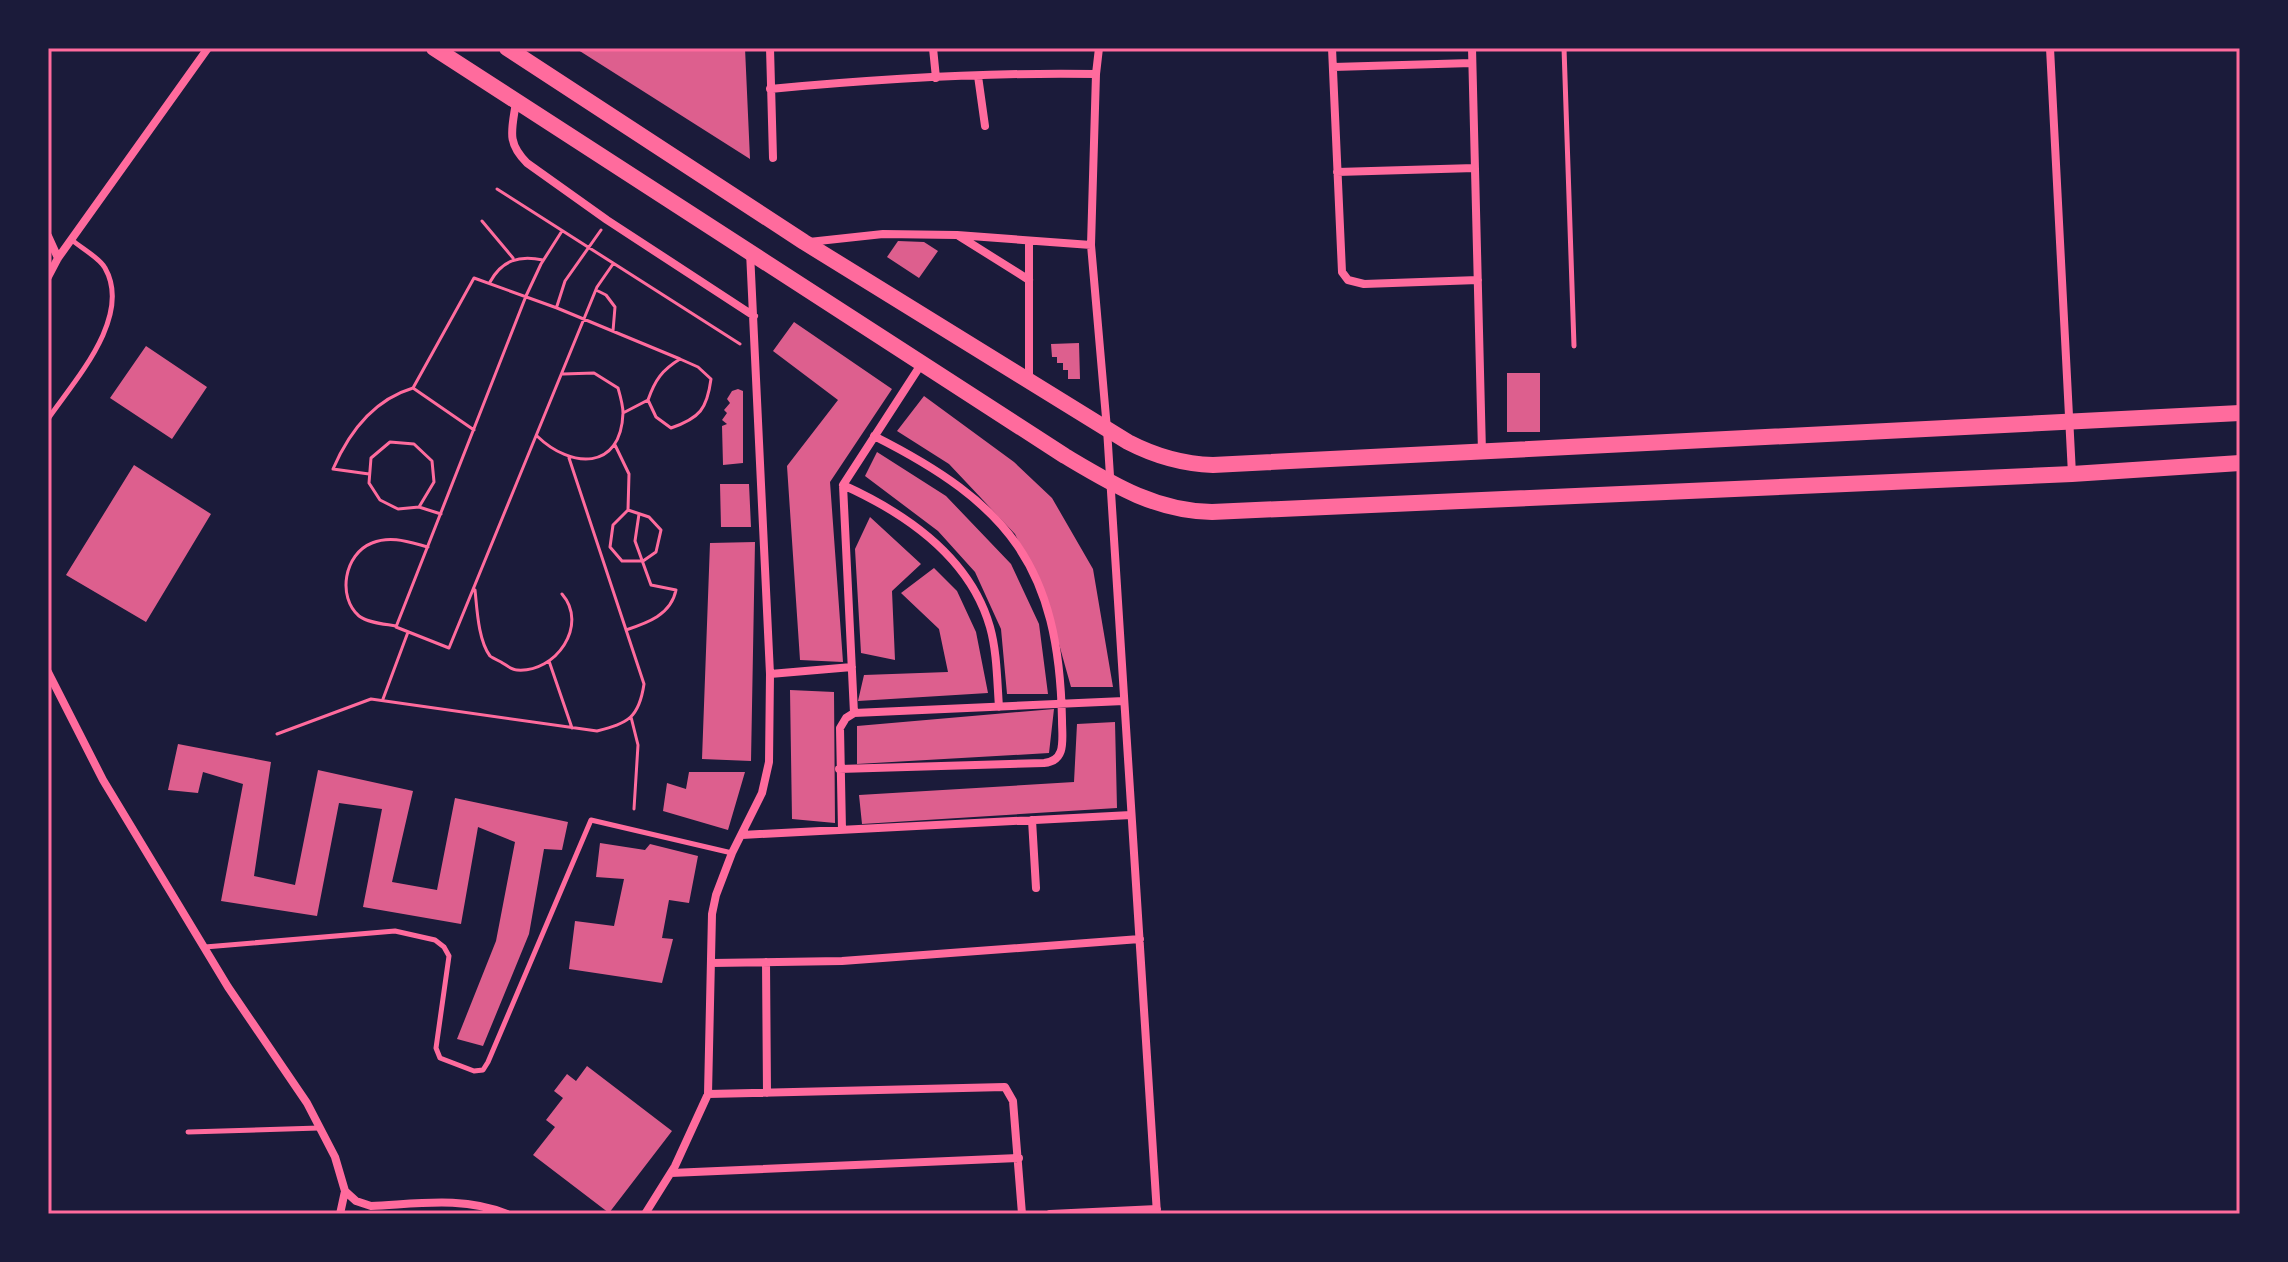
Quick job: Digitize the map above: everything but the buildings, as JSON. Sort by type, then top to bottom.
[{"type":"main road","points":[[434,48],[1110,483],[1157,504],[1181,510],[1212,512],[2072,474],[2240,463]]},
{"type":"main road","points":[[507,48],[804,242],[1107,429],[1157,455],[1195,464],[1482,453],[2240,413]]},
{"type":"street","points":[[48,277],[58,258],[208,48]]},
{"type":"street","points":[[770,48],[773,158]]},
{"type":"street","points":[[933,48],[936,78]]},
{"type":"street","points":[[1050,1214],[1157,1212],[1107,429],[1091,245],[1099,48]]},
{"type":"street","points":[[1332,48],[1342,272],[1348,280],[1364,284],[1478,280]]},
{"type":"street","points":[[1472,48],[1482,453]]},
{"type":"street","points":[[2050,48],[2072,474]]},
{"type":"street","points":[[1333,67],[1472,63]]},
{"type":"street","points":[[770,89],[1014,73],[1096,74]]},
{"type":"street","points":[[978,76],[985,126]]},
{"type":"street","points":[[516,102],[511,133],[516,152],[527,163],[607,220],[754,316]]},
{"type":"street","points":[[1337,172],[1475,168]]},
{"type":"street","points":[[804,242],[883,234],[957,235],[1091,245]]},
{"type":"street","points":[[957,235],[1029,280]]},
{"type":"street","points":[[48,236],[58,258]]},
{"type":"street","points":[[1029,241],[1029,379]]},
{"type":"street","points":[[645,1214],[671,1173],[708,1094],[714,904],[732,853],[767,777],[770,674],[750,251]]},
{"type":"street","points":[[854,713],[843,485],[922,363]]},
{"type":"street","points":[[839,769],[1053,762],[1059,758],[1063,748],[1062,704],[1049,612],[1037,580],[1008,533],[986,507],[955,483],[874,436]]},
{"type":"street","points":[[843,485],[889,508],[917,528],[943,550],[964,575],[990,625],[999,707]]},
{"type":"street","points":[[770,674],[852,667]]},
{"type":"street","points":[[48,672],[103,780],[228,987],[307,1103],[339,1168],[345,1191],[340,1214]]},
{"type":"street","points":[[842,830],[840,728],[846,718],[854,713],[1124,701]]},
{"type":"street","points":[[742,835],[1131,815]]},
{"type":"street","points":[[1032,820],[1036,888]]},
{"type":"street","points":[[711,963],[842,961],[1140,939]]},
{"type":"street","points":[[766,962],[767,1093]]},
{"type":"street","points":[[708,1094],[1005,1087],[1013,1101],[1022,1214]]},
{"type":"street","points":[[671,1173],[1019,1158]]},
{"type":"street","points":[[345,1191],[356,1201],[371,1206],[467,1202],[507,1214]]},
{"type":"lane","points":[[1564,48],[1574,346]]},
{"type":"lane","points":[[48,419],[98,345],[111,319],[113,295],[105,267],[72,240]]},
{"type":"lane","points":[[205,947],[395,931],[435,940],[449,956],[436,1048],[440,1058],[474,1071],[483,1070],[591,820],[732,853]]},
{"type":"lane","points":[[188,1132],[320,1128]]},
{"type":"path","points":[[497,189],[755,354]]},
{"type":"path","points":[[557,308],[565,281],[607,220]]},
{"type":"path","points":[[482,221],[514,259]]},
{"type":"path","points":[[396,627],[526,296],[543,260],[562,231]]},
{"type":"path","points":[[489,283],[496,271],[514,259],[528,257],[543,260]]},
{"type":"path","points":[[428,547],[394,539],[371,543],[355,554],[346,580],[348,604],[362,619],[396,627],[449,648],[596,290],[613,264]]},
{"type":"path","points":[[369,474],[333,469],[343,447],[374,408],[393,394],[413,388],[474,278],[557,308],[680,359],[698,367],[711,379],[708,401],[693,421],[671,428],[656,417],[648,400],[654,380],[680,359]]},
{"type":"path","points":[[596,290],[606,295],[615,307],[613,331]]},
{"type":"path","points":[[563,374],[594,373],[618,388],[623,413],[615,445],[629,474],[628,510],[613,525],[610,547],[622,561],[643,561],[656,552],[661,530],[649,517],[628,510]]},
{"type":"path","points":[[413,388],[474,430]]},
{"type":"path","points":[[623,413],[648,400]]},
{"type":"path","points":[[537,436],[550,449],[569,458],[595,459],[615,445]]},
{"type":"path","points":[[419,507],[434,482],[432,461],[414,444],[390,442],[371,458],[369,483],[380,500],[398,509],[419,507],[441,514]]},
{"type":"path","points":[[277,734],[371,699],[597,731],[623,724],[641,708],[644,684],[569,458]]},
{"type":"path","points":[[626,630],[655,620],[675,598],[676,590],[651,585],[635,541],[639,512]]},
{"type":"path","points":[[475,586],[479,626],[491,656],[515,670],[536,668],[558,655],[569,637],[572,623],[569,602],[562,594]]},
{"type":"path","points":[[383,700],[408,632]]},
{"type":"path","points":[[549,661],[572,728]]},
{"type":"path","points":[[631,717],[638,745],[634,809]]}]
